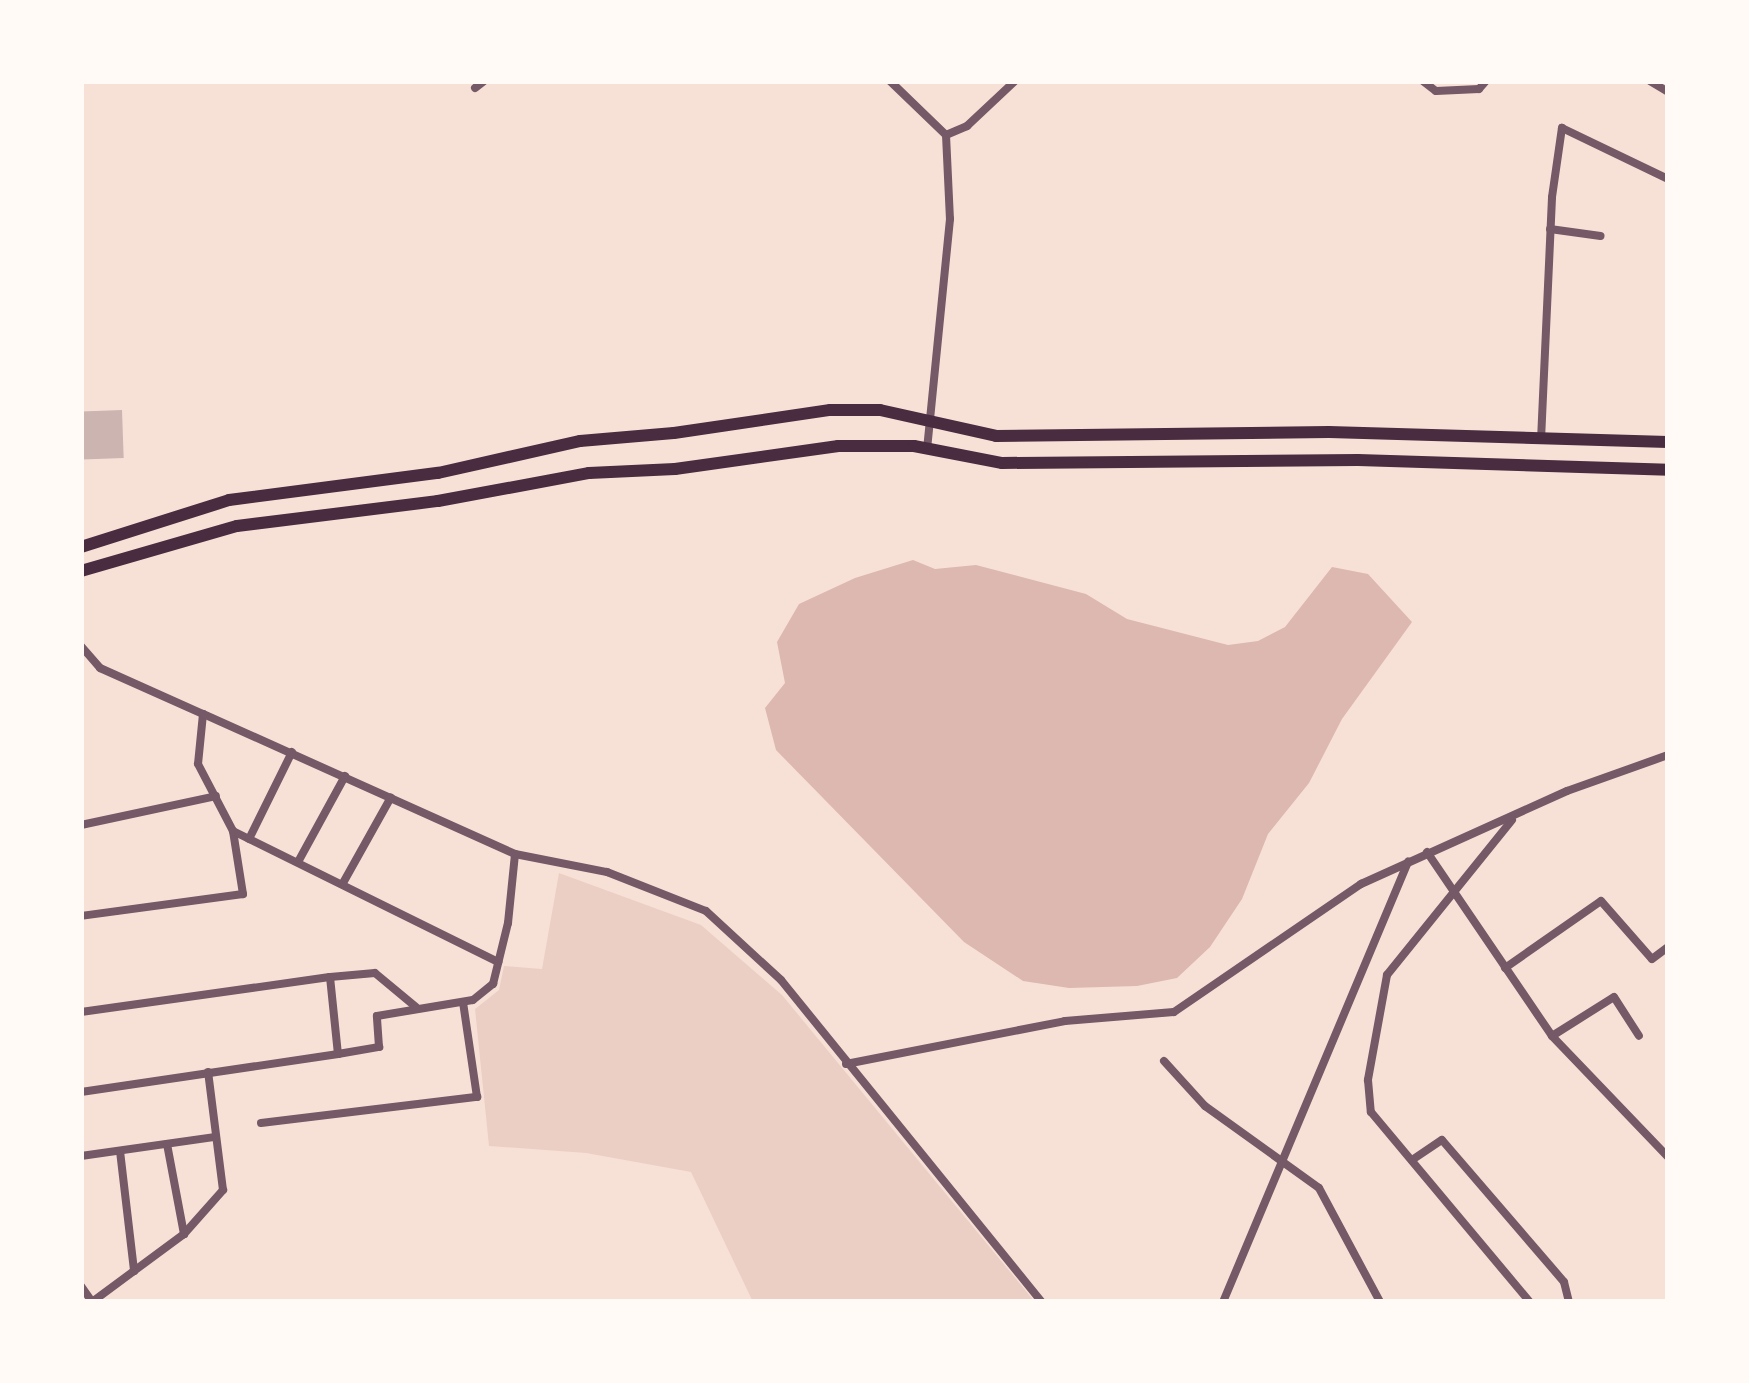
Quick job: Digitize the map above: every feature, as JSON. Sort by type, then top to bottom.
[{"type":"main road","points":[[81,548],[229,500],[438,473],[580,441],[674,434],[830,410],[880,410],[995,436],[1329,432],[1668,442]]},
{"type":"main road","points":[[81,571],[237,526],[438,501],[589,473],[675,469],[838,446],[927,448],[1003,463],[1358,460],[1668,470]]},
{"type":"street","points":[[890,81],[946,135],[950,219],[927,448]]},
{"type":"street","points":[[946,135],[983,114],[1015,81]]},
{"type":"street","points":[[1423,81],[1436,91],[1479,89],[1486,81]]},
{"type":"street","points":[[1650,81],[1668,92]]},
{"type":"street","points":[[1541,440],[1550,229],[1562,128],[1668,178]]},
{"type":"street","points":[[1550,229],[1601,236]]},
{"type":"street","points":[[81,646],[100,668],[515,854],[607,872],[706,911],[781,980],[1042,1302]]},
{"type":"street","points":[[81,916],[243,893],[233,831],[198,764],[203,714]]},
{"type":"street","points":[[249,839],[292,752]]},
{"type":"street","points":[[846,1064],[1066,1021],[1174,1012],[1318,909],[1408,860],[1567,790],[1668,755]]},
{"type":"street","points":[[298,862],[345,776]]},
{"type":"street","points":[[81,825],[216,796]]},
{"type":"street","points":[[343,883],[391,796]]},
{"type":"street","points":[[1517,815],[1452,889],[1387,975],[1368,1080],[1371,1112],[1530,1302]]},
{"type":"street","points":[[233,831],[498,962]]},
{"type":"street","points":[[1427,852],[1552,1036],[1668,1157]]},
{"type":"street","points":[[81,1092],[379,1047],[376,1016],[463,1002],[493,984],[515,854]]},
{"type":"street","points":[[1223,1302],[1408,860]]},
{"type":"street","points":[[1505,968],[1601,901],[1652,958],[1668,946]]},
{"type":"street","points":[[81,1012],[375,974],[416,1007]]},
{"type":"street","points":[[330,977],[338,1054]]},
{"type":"street","points":[[1552,1036],[1614,998],[1639,1036]]},
{"type":"street","points":[[261,1123],[477,1097],[463,1002]]},
{"type":"street","points":[[1164,1061],[1205,1106],[1318,1188],[1380,1302]]},
{"type":"street","points":[[81,1286],[92,1302],[184,1234],[223,1190],[208,1072]]},
{"type":"street","points":[[81,1156],[214,1137]]},
{"type":"street","points":[[1412,1160],[1442,1141],[1564,1282],[1569,1302]]},
{"type":"street","points":[[167,1144],[184,1234]]},
{"type":"street","points":[[120,1150],[134,1270]]},
{"type":"shaded area","points":[[913,560],[935,569],[976,565],[1086,594],[1127,619],[1228,645],[1258,641],[1285,627],[1332,567],[1368,574],[1412,622],[1342,719],[1309,783],[1268,834],[1242,899],[1210,947],[1177,978],[1137,986],[1069,988],[1023,981],[964,942],[776,750],[765,708],[785,683],[777,642],[799,604],[855,578]]},
{"type":"shaded area","points":[[559,873],[701,925],[782,995],[1035,1302],[753,1302],[691,1172],[586,1153],[489,1146],[475,1009],[499,990],[504,966],[542,969]]},
{"type":"building","points":[[122,410],[124,458],[83,459],[81,411]]}]
